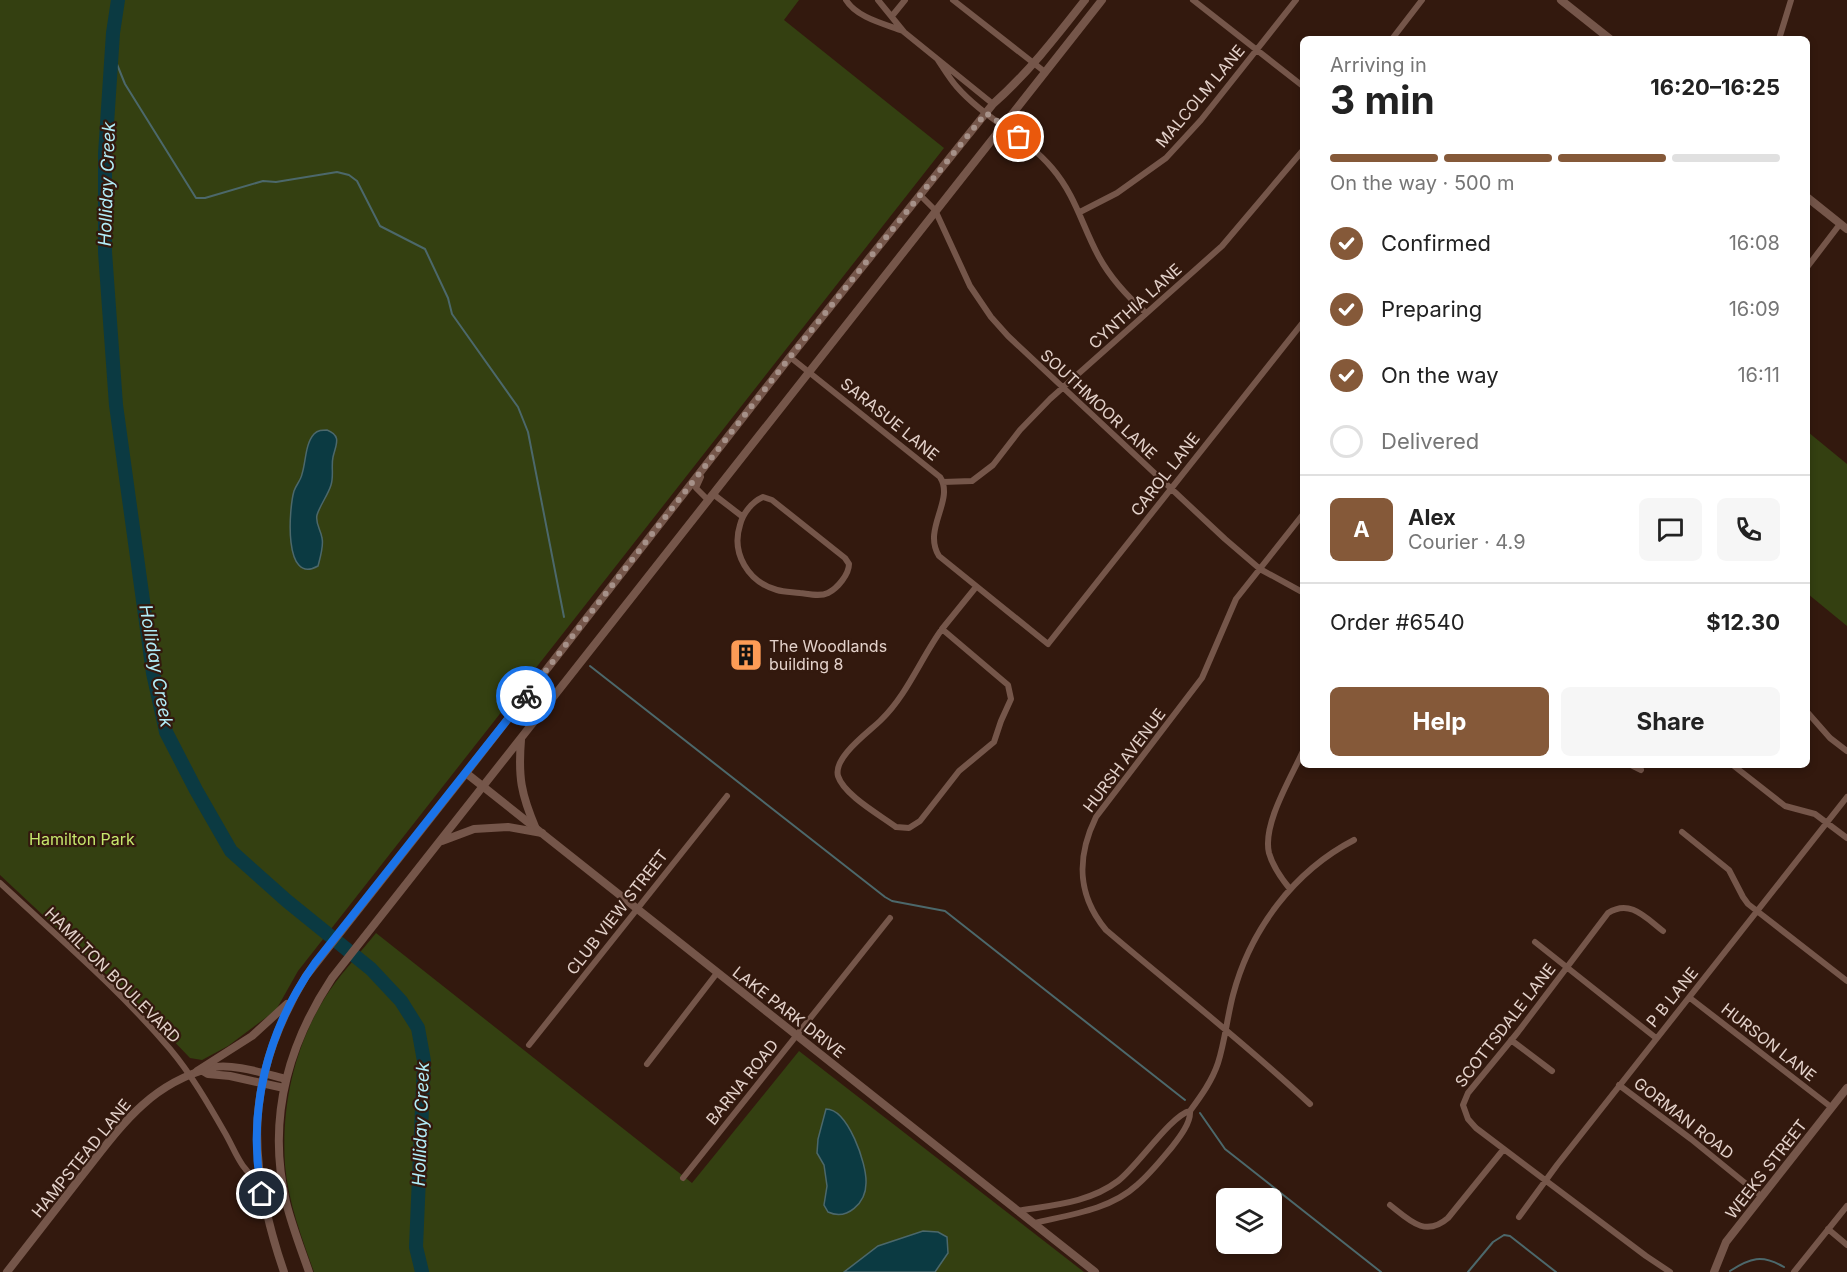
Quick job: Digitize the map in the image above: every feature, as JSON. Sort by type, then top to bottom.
[{"type":"main road","points":[[284,1272],[264,1207],[256,1149],[263,1078],[271,1048],[291,1000],[315,963],[790,357],[993,104],[1035,64],[1085,0]]},
{"type":"main road","points":[[309,1272],[286,1201],[278,1140],[285,1084],[294,1050],[332,978],[522,740],[808,371],[1102,0]]},
{"type":"main road","points":[[1561,0],[1605,36]]},
{"type":"main road","points":[[1810,200],[1844,226]]},
{"type":"main road","points":[[522,740],[519,770],[524,801],[539,831]]},
{"type":"main road","points":[[442,841],[474,829],[508,827],[539,831]]},
{"type":"main road","points":[[200,1071],[252,1036],[291,1000]]},
{"type":"street","points":[[846,0],[849,6],[873,20],[904,32]]},
{"type":"street","points":[[878,0],[904,32],[993,104]]},
{"type":"street","points":[[892,16],[905,0]]},
{"type":"street","points":[[953,0],[1045,72]]},
{"type":"street","points":[[1193,0],[1300,84]]},
{"type":"street","name":"MALCOLM LANE","points":[[1080,212],[1117,193],[1166,158],[1201,120],[1296,0]]},
{"type":"street","points":[[1394,36],[1422,0]]},
{"type":"street","points":[[1780,36],[1791,0]]},
{"type":"street","points":[[938,60],[956,87],[1046,160],[1066,186],[1104,265],[1124,292],[1146,313]]},
{"type":"street","name":"CYNTHIA LANE","points":[[944,482],[972,481],[993,465],[1032,417],[1222,246],[1300,154]]},
{"type":"street","name":"SOUTHMOOR LANE","points":[[921,196],[935,210],[970,286],[991,317],[1062,389],[1260,569],[1300,591]]},
{"type":"street","points":[[1810,264],[1844,226]]},
{"type":"street","name":"CAROL LANE","points":[[1048,644],[1300,326]]},
{"type":"street","name":"SARASUE LANE","points":[[790,357],[934,471],[944,482],[944,495],[934,535],[936,551],[948,565],[1048,644]]},
{"type":"street","points":[[723,443],[696,488],[743,517]]},
{"type":"street","points":[[763,497],[772,500],[845,558],[849,564],[846,575],[828,593],[820,595],[778,591],[765,585],[755,579],[740,558],[737,538],[743,517],[757,500],[763,497]]},
{"type":"street","name":"HURSH AVENUE","points":[[1300,518],[1231,609],[1214,655],[1202,678],[1096,818],[1084,849],[1082,878],[1088,903],[1106,930],[1272,1069],[1310,1104]]},
{"type":"street","points":[[942,629],[1008,685],[1011,699],[994,742],[958,771],[920,821],[909,828],[902,828],[851,793],[839,779],[838,768],[852,746],[889,712],[929,647],[942,629],[976,587]]},
{"type":"street","points":[[1810,714],[1830,738],[1847,751]]},
{"type":"street","points":[[1290,889],[1273,864],[1269,853],[1268,838],[1276,810],[1300,758]]},
{"type":"street","points":[[1637,768],[1641,770]]},
{"type":"street","points":[[1737,768],[1785,806],[1815,814],[1847,838]]},
{"type":"street","name":"LAKE PARK DRIVE","points":[[466,773],[1095,1272]]},
{"type":"street","name":"CLUB VIEW STREET","points":[[530,1045],[727,796]]},
{"type":"street","name":"P B LANE","points":[[1519,1217],[1619,1085],[1690,998],[1847,796]]},
{"type":"street","points":[[1682,832],[1729,870],[1743,897],[1757,911],[1847,981]]},
{"type":"street","points":[[1017,1210],[1073,1201],[1106,1189],[1128,1172],[1171,1125],[1190,1111],[1204,1092],[1218,1064],[1233,995],[1254,940],[1290,889],[1312,867],[1354,840]]},
{"type":"street","name":"HAMILTON BOULEVARD","points":[[0,883],[73,950],[171,1051],[226,1135],[241,1165],[259,1181]]},
{"type":"street","name":"SCOTTSDALE LANE","points":[[1663,930],[1628,907],[1614,909],[1608,913],[1468,1093],[1463,1105],[1467,1119],[1503,1150],[1670,1272]]},
{"type":"street","name":"BARNA ROAD","points":[[683,1178],[890,918]]},
{"type":"street","points":[[1535,942],[1656,1038]]},
{"type":"street","points":[[647,1064],[717,973]]},
{"type":"street","name":"HURSON LANE","points":[[1690,998],[1831,1107]]},
{"type":"street","points":[[1511,1040],[1552,1071]]},
{"type":"street","name":"HAMPSTEAD LANE","points":[[7,1272],[122,1125],[153,1095],[188,1074],[210,1067],[224,1066],[285,1084]]},
{"type":"street","name":"GORMAN ROAD","points":[[1619,1085],[1761,1196]]},
{"type":"street","name":"WEEKS STREET","points":[[1714,1272],[1726,1242],[1847,1088]]},
{"type":"street","points":[[1034,1224],[1102,1206],[1137,1186],[1177,1140],[1191,1117],[1190,1111]]},
{"type":"street","points":[[1390,1204],[1413,1223],[1434,1228],[1448,1218],[1503,1150]]},
{"type":"street","points":[[1794,1272],[1847,1206]]},
{"type":"street","points":[[1828,1229],[1847,1245]]},
{"type":"green space","name":"Hamilton Park","points":[[0,0],[799,0],[784,20],[944,148],[298,971],[276,1010],[228,1046],[202,1060],[190,1058],[142,1008],[0,875]]},
{"type":"green space","points":[[1810,434],[1847,464],[1847,626],[1810,596]]},
{"type":"green space","points":[[376,933],[692,1183],[799,1051],[1084,1272],[314,1272],[289,1193],[284,1142],[288,1097],[299,1052],[318,1010],[335,983]]},
{"type":"water","points":[[327,430],[335,435],[337,441],[332,460],[332,482],[317,515],[322,552],[318,566],[307,569],[299,565],[294,556],[290,527],[292,500],[311,438],[317,432]]},
{"type":"water","points":[[826,1109],[834,1111],[849,1127],[860,1151],[865,1174],[863,1197],[854,1208],[842,1214],[828,1212],[824,1205],[827,1186],[824,1165],[817,1153],[818,1139]]},
{"type":"water","points":[[923,1231],[938,1232],[947,1237],[948,1253],[935,1272],[844,1272],[878,1246]]},
{"type":"waterway","name":"Holliday Creek","points":[[118,0],[113,33],[105,154],[105,252],[116,405],[153,673],[166,732],[231,851],[287,901],[371,969],[401,1001],[418,1028],[424,1061],[416,1247],[422,1272]]},
{"type":"waterway","points":[[112,52],[125,84],[196,198],[205,198],[263,181],[276,182],[337,172],[349,175],[357,181],[380,226],[425,249],[448,298],[452,314],[518,407],[528,432],[564,617]]},
{"type":"waterway","points":[[590,666],[885,897],[892,901],[945,911],[1185,1100]]},
{"type":"waterway","points":[[1200,1113],[1225,1149],[1381,1272]]},
{"type":"waterway","points":[[1468,1272],[1493,1242],[1504,1235],[1510,1236],[1556,1272]]},
{"type":"waterway","points":[[1730,1271],[1756,1259],[1769,1260],[1784,1267]]},
{"type":"way so far","points":[[526,696],[790,357],[986,113],[1019,137]]},
{"type":"place","name":"The Woodlands building 8","points":[[746,655]]},
{"type":"route","points":[[262,1194],[256,1149],[259,1100],[271,1048],[291,1000],[315,963],[526,696]]}]
